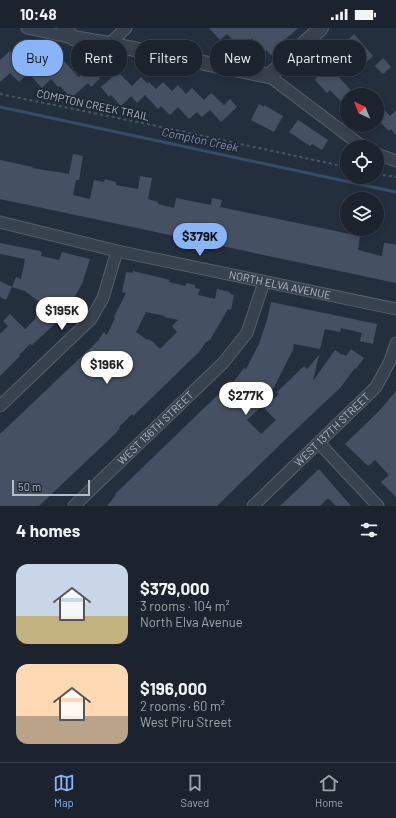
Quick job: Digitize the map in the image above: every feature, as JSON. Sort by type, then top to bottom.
[{"type":"street","points":[[27,28],[86,40]]},
{"type":"street","points":[[64,28],[74,38]]},
{"type":"street","points":[[113,40],[126,28]]},
{"type":"street","points":[[269,76],[320,28]]},
{"type":"street","points":[[127,48],[269,76],[353,140]]},
{"type":"street","points":[[384,157],[396,161]]},
{"type":"street","name":"NORTH ELVA AVENUE","points":[[0,222],[117,251],[396,309]]},
{"type":"street","points":[[0,406],[91,319],[103,298],[117,251]]},
{"type":"street","name":"WEST 136TH STREET","points":[[74,506],[223,363],[247,333],[264,282]]},
{"type":"street","name":"WEST 137TH STREET","points":[[253,506],[376,387],[390,361],[396,343]]},
{"type":"street","points":[[319,443],[378,506]]},
{"type":"path","name":"COMPTON CREEK TRAIL","points":[[0,94],[152,125],[340,166]]},
{"type":"path","points":[[384,175],[396,177]]},
{"type":"building","points":[[209,28],[298,28],[284,40],[273,40],[273,53],[271,55],[266,50],[265,51],[265,40],[254,40],[252,38],[250,40],[233,40],[227,34],[220,40]]},
{"type":"building","points":[[354,34],[359,40],[348,40]]},
{"type":"building","points":[[366,48],[373,56],[366,62]]},
{"type":"building","points":[[10,51],[12,54],[12,75],[10,73],[0,82],[0,60]]},
{"type":"building","points":[[383,58],[391,67],[383,74],[375,66]]},
{"type":"building","points":[[64,61],[71,68],[71,76],[98,76],[100,78],[91,87],[88,83],[71,98],[51,79],[42,88],[31,76],[63,76]]},
{"type":"building","points":[[13,76],[25,76],[19,82]]},
{"type":"building","points":[[113,76],[122,76],[132,86],[141,77],[156,89],[163,82],[172,91],[178,85],[186,94],[192,88],[204,100],[211,93],[224,105],[230,99],[237,107],[221,122],[210,110],[202,117],[197,112],[189,119],[178,107],[170,115],[161,106],[158,109],[145,95],[137,103],[131,96],[121,106],[111,95],[109,97],[101,87]]},
{"type":"building","points":[[316,76],[338,76],[349,88],[340,88],[340,101],[330,90],[327,93],[315,80],[317,77]]},
{"type":"building","points":[[259,104],[264,107],[264,105],[283,116],[274,132],[251,120]]},
{"type":"building","points":[[384,110],[390,116],[396,110],[396,135],[391,129],[389,131],[384,126]]},
{"type":"building","points":[[298,120],[328,140],[322,150],[312,144],[310,146],[289,132]]},
{"type":"building","points":[[73,154],[83,156],[79,180],[76,180],[73,195],[90,199],[94,180],[104,182],[105,179],[116,182],[116,185],[138,189],[140,176],[152,178],[148,199],[158,202],[158,204],[174,208],[176,198],[211,205],[212,198],[222,200],[220,207],[340,232],[340,236],[360,236],[358,250],[382,256],[384,243],[394,244],[396,245],[396,283],[0,199],[0,160],[33,167],[32,168],[69,174]]},
{"type":"building","points":[[0,243],[40,251],[42,253],[41,256],[59,260],[62,252],[90,259],[82,284],[69,307],[55,320],[57,322],[32,345],[30,344],[0,376],[0,334],[8,326],[3,321],[10,314],[25,329],[36,318],[35,316],[39,313],[36,310],[42,304],[25,291],[12,287],[16,277],[21,279],[25,259],[0,254]]},
{"type":"building","points":[[133,271],[170,280],[169,282],[185,286],[187,283],[195,285],[195,288],[200,289],[198,295],[215,299],[217,289],[230,292],[230,294],[234,295],[231,310],[228,309],[210,340],[206,342],[199,352],[133,416],[132,414],[119,427],[120,428],[115,434],[39,506],[0,506],[0,434],[100,339],[104,332],[107,335],[126,293],[122,292],[126,273],[133,273]],"holes":[[[146,312],[165,316],[164,317],[178,320],[172,326],[177,332],[160,349],[152,341],[149,339],[147,340],[136,332]]]},
{"type":"building","points":[[0,281],[12,287],[6,300],[0,297]]},
{"type":"building","points":[[271,302],[377,324],[373,344],[360,341],[362,333],[341,328],[340,332],[325,329],[320,349],[294,344],[293,350],[273,389],[265,382],[253,399],[261,407],[247,420],[261,434],[276,420],[264,408],[279,394],[277,392],[304,366],[307,369],[319,355],[313,381],[335,350],[346,356],[351,349],[364,358],[341,387],[217,506],[107,506],[116,495],[115,494],[226,387],[228,389],[244,368],[246,369],[259,344]]},
{"type":"building","points":[[396,391],[396,497],[381,482],[389,475],[375,460],[368,466],[345,444],[380,410]]},
{"type":"building","points":[[319,469],[351,506],[336,506],[328,498],[320,506],[280,506]]},
{"type":"waterway","name":"Compton Creek","points":[[0,107],[396,192]]}]
